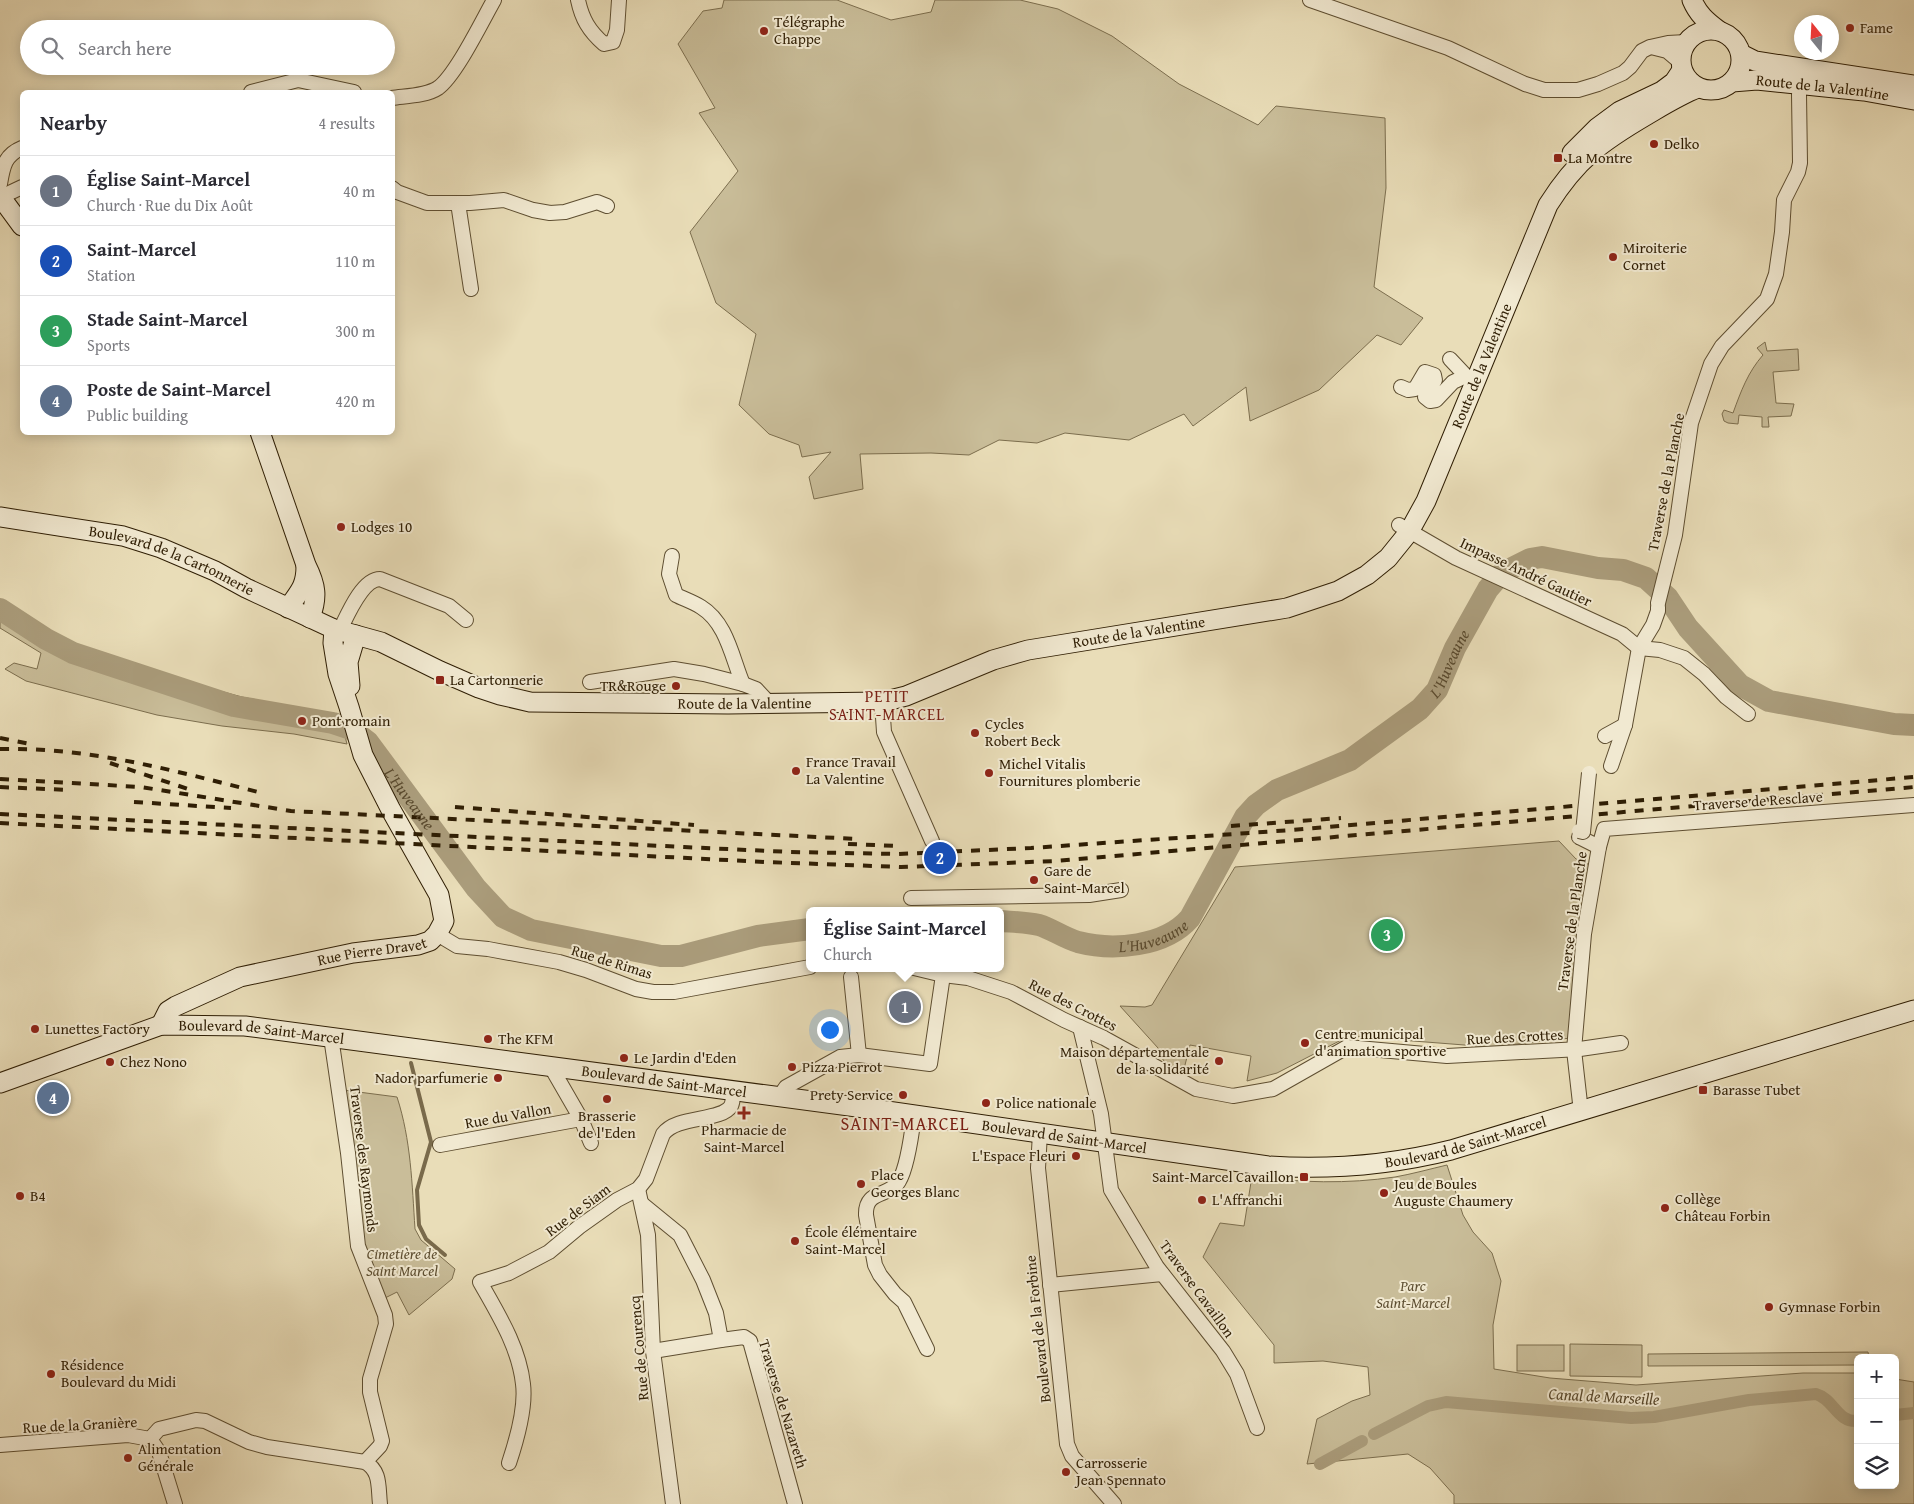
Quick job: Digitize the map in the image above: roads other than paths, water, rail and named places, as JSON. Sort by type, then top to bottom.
[{"type":"main road","points":[[1687,0],[1689,39]]},
{"type":"main road","points":[[1692,0],[1697,11],[1706,21],[1733,39],[1741,54],[1738,74],[1732,82],[1716,90],[1698,88],[1685,77],[1681,66],[1682,51],[1689,39],[1699,32],[1718,30]]},
{"type":"main road","name":"Route de la Valentine","points":[[1741,54],[1755,61],[1914,85]]},
{"type":"main road","name":"Route de la Valentine","points":[[344,631],[381,642],[479,688],[530,702],[770,704],[882,702],[906,696],[993,660],[1028,650],[1287,608],[1338,591],[1367,575],[1388,558],[1404,529],[1426,501],[1466,376],[1540,196],[1552,178],[1582,142],[1620,111],[1674,82],[1681,66]]},
{"type":"main road","name":"Route de la Valentine","points":[[1732,82],[1756,80],[1864,91],[1914,100]]},
{"type":"main road","name":"Route de la Valentine","points":[[1449,429],[1466,405],[1548,204],[1572,170],[1594,148],[1683,94],[1698,88]]},
{"type":"main road","points":[[1635,122],[1634,111],[1639,101]]},
{"type":"main road","points":[[0,192],[20,223]]},
{"type":"main road","points":[[1466,376],[1468,382],[1464,396],[1466,405]]},
{"type":"main road","points":[[261,435],[306,565],[314,582],[314,607],[310,618]]},
{"type":"main road","name":"Boulevard de la Cartonnerie","points":[[0,517],[123,536],[161,548],[215,571],[310,618],[344,631]]},
{"type":"main road","points":[[288,608],[303,588],[306,580],[306,565]]},
{"type":"main road","name":"Rue Pierre Dravet","points":[[161,1025],[168,1012],[176,1006],[240,976],[353,953],[418,945],[430,941],[437,934],[444,921],[439,895],[391,810],[363,755],[351,713],[352,698],[344,631]]},
{"type":"main road","name":"Boulevard de Saint-Marcel","points":[[0,1083],[161,1025],[245,1026],[429,1052],[779,1097],[1268,1166],[1305,1168],[1374,1165],[1422,1158],[1914,1010]]},
{"type":"street","points":[[395,98],[416,95],[437,88],[451,75],[494,0]]},
{"type":"street","points":[[578,0],[584,22],[592,34],[604,44],[613,42],[617,30],[619,0]]},
{"type":"street","points":[[1310,0],[1448,48],[1524,84],[1544,90],[1578,90],[1614,78],[1630,67],[1642,51],[1650,47],[1689,39]]},
{"type":"street","points":[[1650,47],[1667,51],[1681,66]]},
{"type":"street","points":[[259,90],[298,80],[345,90]]},
{"type":"street","name":"Traverse de la Planche","points":[[1611,766],[1624,725],[1639,648],[1658,611],[1675,534],[1691,424],[1712,364],[1722,346],[1768,299],[1776,274],[1784,200],[1798,172],[1800,163],[1799,94]]},
{"type":"street","points":[[20,149],[8,156],[3,164],[0,192],[20,187]]},
{"type":"street","points":[[395,190],[426,203],[504,200],[533,210],[550,213],[565,212],[597,202],[607,206]]},
{"type":"street","points":[[458,203],[471,289]]},
{"type":"street","points":[[1401,387],[1408,390],[1415,389],[1425,372],[1429,372],[1434,375],[1435,380],[1425,397],[1430,401],[1436,400],[1453,382],[1466,376],[1450,359]]},
{"type":"street","name":"Impasse André Gautier","points":[[1404,529],[1478,568],[1622,634],[1639,648]]},
{"type":"street","points":[[672,556],[669,574],[676,595],[702,608],[715,619],[728,641],[743,684]]},
{"type":"street","points":[[344,631],[350,608],[368,583],[374,579],[380,579],[449,606],[466,620]]},
{"type":"street","points":[[1639,648],[1660,650],[1684,658],[1704,674],[1726,697],[1748,714]]},
{"type":"street","points":[[590,682],[674,669],[743,684],[756,690],[770,704]]},
{"type":"street","points":[[882,702],[886,735],[932,840]]},
{"type":"street","points":[[1605,736],[1624,725]]},
{"type":"street","name":"Traverse de la Planche","points":[[1580,1112],[1574,1050],[1584,934],[1599,847],[1579,834],[1583,832],[1589,773]]},
{"type":"street","name":"Traverse de Resclave","points":[[1599,847],[1604,829],[1914,805]]},
{"type":"street","points":[[911,898],[931,904],[1089,894],[1121,890]]},
{"type":"street","name":"Rue de Rimas","points":[[437,934],[456,946],[488,949],[559,962],[636,989],[653,992],[674,992],[806,968]]},
{"type":"street","name":"Rue des Crottes","points":[[933,972],[968,978],[1011,992],[1104,1038],[1196,1089],[1233,1096],[1273,1089],[1347,1047],[1447,1056],[1574,1050],[1622,1044]]},
{"type":"street","points":[[779,1097],[786,1087],[840,1057],[859,1055],[930,1064],[943,975]]},
{"type":"street","points":[[851,978],[859,1055]]},
{"type":"street","name":"Traverse Cavaillon","points":[[1080,1027],[1101,1114],[1111,1190],[1160,1271],[1223,1352],[1237,1374],[1258,1428]]},
{"type":"street","name":"Traverse des Raymonds","points":[[331,1037],[348,1153],[358,1246],[385,1315],[386,1324],[370,1379],[370,1392],[382,1441],[380,1446],[365,1462]]},
{"type":"street","points":[[551,1067],[581,1119],[591,1143]]},
{"type":"street","points":[[638,1189],[646,1179],[663,1134],[667,1129],[675,1124],[726,1112],[732,1104],[734,1091]]},
{"type":"street","points":[[914,1116],[909,1146],[899,1181],[889,1190],[869,1200],[866,1207],[866,1215],[875,1264],[895,1294],[904,1302],[928,1349]]},
{"type":"street","name":"Rue du Vallon","points":[[440,1145],[581,1119]]},
{"type":"street","name":"Boulevard de la Forbine","points":[[1040,1133],[1038,1168],[1067,1444],[1072,1456],[1114,1504]]},
{"type":"street","name":"Rue de Courencq","points":[[638,1189],[648,1235],[653,1352],[673,1504]]},
{"type":"street","name":"Rue de Siam","points":[[509,1463],[520,1425],[524,1386],[516,1352],[480,1282],[509,1273],[549,1252],[579,1227],[617,1200],[638,1189]]},
{"type":"street","points":[[642,1204],[680,1235],[703,1280],[716,1313],[721,1340]]},
{"type":"street","points":[[1050,1285],[1160,1271]]},
{"type":"street","name":"Traverse de Nazareth","points":[[653,1352],[744,1337],[750,1341],[795,1504]]},
{"type":"street","points":[[150,1439],[159,1429],[196,1420],[205,1421],[249,1442],[267,1447],[365,1462],[373,1467],[376,1473],[380,1504]]},
{"type":"street","name":"Rue de la Granière","points":[[0,1445],[128,1435],[150,1439],[159,1452],[175,1504]]},
{"type":"waterway","name":"L'Huveaune","points":[[1004,921],[1039,925],[1078,942],[1107,946],[1122,946],[1153,941],[1179,928],[1190,918],[1245,817],[1256,805],[1277,790],[1350,760],[1420,709],[1437,690],[1455,648],[1488,589],[1500,575],[1530,559],[1542,557],[1598,568],[1623,570],[1646,578],[1668,598],[1688,628],[1740,685],[1769,701],[1894,724],[1914,725]]},
{"type":"waterway","name":"L'Huveaune","points":[[0,609],[46,639],[73,653],[234,706],[333,723],[351,729],[368,742],[476,888],[503,917],[531,930],[661,956],[681,956],[758,936],[806,930]]},
{"type":"waterway","points":[[411,1063],[431,1142],[417,1190],[419,1225],[426,1239],[445,1255]]},
{"type":"waterway","name":"Canal de Marseille","points":[[1374,1434],[1428,1406],[1446,1402],[1631,1418],[1654,1417],[1749,1400],[1816,1394],[1827,1401],[1840,1415],[1854,1421]]},
{"type":"waterway","name":"Canal de Marseille","points":[[1899,1415],[1914,1413]]},
{"type":"waterway","name":"Canal de Marseille","points":[[1320,1464],[1362,1441]]},
{"type":"railway","points":[[0,738],[30,744]]},
{"type":"railway","points":[[0,749],[34,749],[100,756],[165,769],[262,793]]},
{"type":"railway","points":[[110,763],[191,790]]},
{"type":"railway","points":[[0,814],[791,852],[898,854],[1031,848],[1292,830],[1914,777]]},
{"type":"railway","points":[[0,779],[141,787],[291,811],[858,839]]},
{"type":"railway","points":[[0,787],[70,790]]},
{"type":"railway","points":[[0,823],[765,862],[901,867],[1056,861],[1914,787]]},
{"type":"railway","points":[[134,802],[231,808]]},
{"type":"railway","points":[[455,807],[694,825]]},
{"type":"railway","points":[[1231,826],[1341,818]]},
{"type":"railway","points":[[848,844],[897,846]]},
{"type":"place","name":"Fame","points":[[1850,28]]},
{"type":"place","name":"Télégraphe Chappe","points":[[764,31]]},
{"type":"place","name":"Delko","points":[[1654,144]]},
{"type":"place","name":"La Montre","points":[[1558,158]]},
{"type":"place","name":"Miroiterie Cornet","points":[[1613,257]]},
{"type":"place","name":"Lodges 10","points":[[341,527]]},
{"type":"place","name":"La Cartonnerie","points":[[440,680]]},
{"type":"place","name":"TR&Rouge","points":[[676,686]]},
{"type":"place","name":"Pont romain","points":[[302,721]]},
{"type":"place","name":"Cycles Robert Beck","points":[[975,733]]},
{"type":"place","name":"France Travail La Valentine","points":[[796,771]]},
{"type":"place","name":"Michel Vitalis Fournitures plomberie","points":[[989,773]]},
{"type":"place","name":"Saint-Marcel","points":[[940,858]]},
{"type":"place","name":"Gare de Saint-Marcel","points":[[1034,880]]},
{"type":"place","name":"Stade Saint-Marcel","points":[[1387,935]]},
{"type":"place","name":"Église Saint-Marcel","points":[[905,1007]]},
{"type":"place","name":"Lunettes Factory","points":[[35,1029]]},
{"type":"place","name":"The KFM","points":[[488,1039]]},
{"type":"place","name":"Centre municipal d'animation sportive","points":[[1305,1043]]},
{"type":"place","name":"Le Jardin d'Eden","points":[[624,1058]]},
{"type":"place","name":"Maison départementale de la solidarité","points":[[1219,1061]]},
{"type":"place","name":"Chez Nono","points":[[110,1062]]},
{"type":"place","name":"Pizza Pierrot","points":[[792,1067]]},
{"type":"place","name":"Nador parfumerie","points":[[498,1078]]},
{"type":"place","name":"Barasse Tubet","points":[[1703,1090]]},
{"type":"place","name":"Prety Service","points":[[903,1095]]},
{"type":"place","name":"Poste de Saint-Marcel","points":[[53,1098]]},
{"type":"place","name":"Brasserie de l'Eden","points":[[607,1099]]},
{"type":"place","name":"Police nationale","points":[[986,1103]]},
{"type":"place","name":"Pharmacie de Saint-Marcel","points":[[744,1113]]},
{"type":"place","name":"L'Espace Fleuri","points":[[1076,1156]]},
{"type":"place","name":"Saint-Marcel Cavaillon","points":[[1304,1177]]},
{"type":"place","name":"Place Georges Blanc","points":[[861,1184]]},
{"type":"place","name":"Jeu de Boules Auguste Chaumery","points":[[1384,1193]]},
{"type":"place","name":"B4","points":[[20,1196]]},
{"type":"place","name":"L'Affranchi","points":[[1202,1200]]},
{"type":"place","name":"Collège Château Forbin","points":[[1665,1208]]},
{"type":"place","name":"École élémentaire Saint-Marcel","points":[[795,1241]]},
{"type":"place","name":"Gymnase Forbin","points":[[1769,1307]]},
{"type":"place","name":"Résidence Boulevard du Midi","points":[[51,1374]]},
{"type":"place","name":"Alimentation Générale","points":[[128,1458]]},
{"type":"place","name":"Carrosserie Jean Spennato","points":[[1066,1472]]},
{"type":"district","name":"PETIT SAINT-MARCEL","points":[[887,705]]},
{"type":"district","name":"SAINT-MARCEL","points":[[905,1124]]},
{"type":"park label","name":"Cimetière de Saint Marcel","points":[[402,1262]]},
{"type":"park label","name":"Parc Saint-Marcel","points":[[1413,1294]]}]
